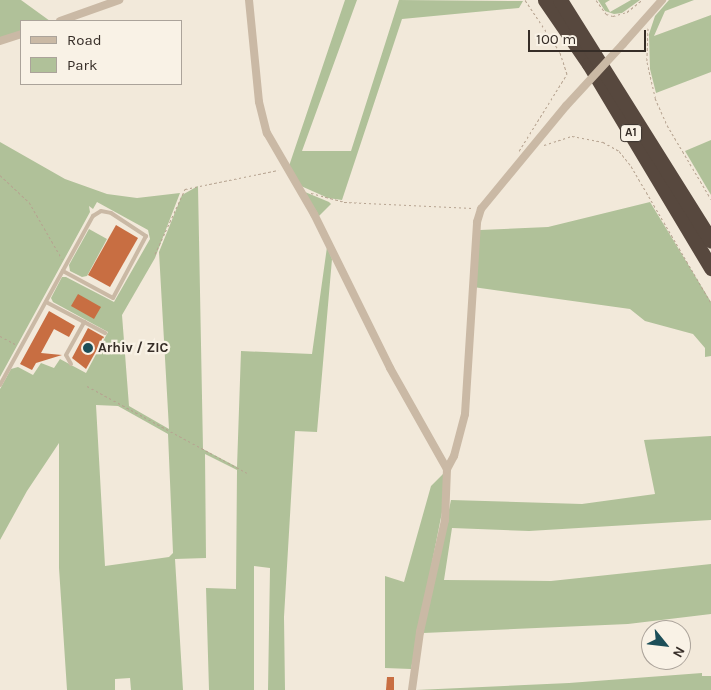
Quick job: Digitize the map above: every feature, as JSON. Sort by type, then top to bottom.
[{"type":"highway","name":"A1","points":[[545,0],[589,64],[711,268]]},
{"type":"highway","name":"A1","points":[[560,0],[599,58],[711,241]]},
{"type":"street","points":[[63,20],[119,0]]},
{"type":"street","points":[[249,0],[261,110],[267,133],[297,185],[390,368],[447,469]]},
{"type":"street","points":[[412,690],[420,632],[445,520],[447,469],[454,456],[464,414],[473,242],[481,209],[566,106],[662,0]]},
{"type":"street","points":[[0,41],[20,34]]},
{"type":"lane","points":[[0,385],[93,216],[101,211],[141,229],[146,236],[113,298],[64,269]]},
{"type":"lane","points":[[46,302],[105,333]]},
{"type":"lane","points":[[71,364],[66,354],[84,322]]},
{"type":"path","points":[[515,156],[567,74],[560,52],[525,0]]},
{"type":"path","points":[[596,0],[606,14],[613,16],[627,12],[642,0]]},
{"type":"path","points":[[647,18],[647,62],[655,98],[667,125],[711,199]]},
{"type":"path","points":[[529,150],[572,136],[603,142],[619,151],[632,166],[711,303]]},
{"type":"path","points":[[156,254],[175,206],[185,189],[286,167]]},
{"type":"path","points":[[0,175],[29,202],[64,269]]},
{"type":"path","points":[[297,185],[330,200],[481,209]]},
{"type":"path","points":[[0,336],[21,347]]},
{"type":"path","points":[[87,386],[247,473]]},
{"type":"green space","points":[[0,0],[21,0],[49,20],[20,20],[20,32],[0,40]]},
{"type":"green space","points":[[345,0],[357,0],[302,151],[351,151],[399,0],[523,1],[519,8],[402,19],[342,200],[328,198],[301,186],[289,166]]},
{"type":"green space","points":[[598,0],[610,0],[605,3],[610,12],[631,0],[640,0],[622,13],[614,14],[605,11]]},
{"type":"green space","points":[[669,0],[694,0],[665,11],[654,36],[711,15],[711,72],[656,93],[650,69],[649,34],[655,16]]},
{"type":"green space","points":[[711,140],[711,195],[685,151]]},
{"type":"green space","points":[[0,142],[65,179],[107,194],[137,198],[180,193],[155,258],[122,315],[129,406],[169,429],[159,252],[182,195],[198,186],[203,449],[237,467],[241,351],[312,354],[327,247],[332,259],[317,432],[295,431],[284,617],[285,690],[268,690],[270,568],[254,566],[254,690],[209,690],[206,588],[236,589],[237,470],[205,454],[206,558],[175,559],[183,690],[131,690],[130,678],[115,679],[115,690],[67,690],[59,568],[59,443],[27,491],[0,540],[0,389],[11,369],[18,367],[33,375],[41,363],[54,368],[60,359],[86,373],[108,332],[53,302],[51,298],[62,277],[66,277],[114,302],[150,239],[148,230],[97,202],[93,209],[89,206],[90,212],[0,377]],"holes":[[[96,405],[118,406],[168,434],[173,553],[169,557],[105,566]]]},
{"type":"green space","points":[[305,192],[329,202],[331,204],[318,217]]},
{"type":"green space","points":[[650,202],[711,302],[711,356],[705,357],[705,348],[693,334],[645,321],[630,309],[473,287],[480,230],[548,227]]},
{"type":"green space","points":[[89,229],[107,239],[87,276],[82,277],[70,271],[69,265]]},
{"type":"green space","points":[[711,436],[711,520],[529,531],[452,528],[444,580],[551,581],[711,564],[711,614],[661,620],[641,620],[641,622],[628,624],[423,633],[451,500],[582,504],[655,494],[644,440]]},
{"type":"green space","points":[[443,474],[443,507],[411,669],[385,668],[385,576],[404,582],[431,486]]},
{"type":"green space","points":[[702,673],[702,676],[711,676],[711,690],[416,690],[569,683]]},
{"type":"building","points":[[116,225],[138,238],[110,287],[88,275]]},
{"type":"building","points":[[78,294],[101,307],[94,319],[71,306]]},
{"type":"building","points":[[49,311],[75,326],[69,337],[54,329],[41,353],[62,355],[36,363],[32,370],[20,364]]},
{"type":"building","name":"Arhiv / ZIC","points":[[88,328],[104,337],[86,369],[72,358]]},
{"type":"building","points":[[387,677],[394,677],[394,690],[386,690]]},
{"type":"place","name":"Arhiv / ZIC","points":[[88,348]]}]
